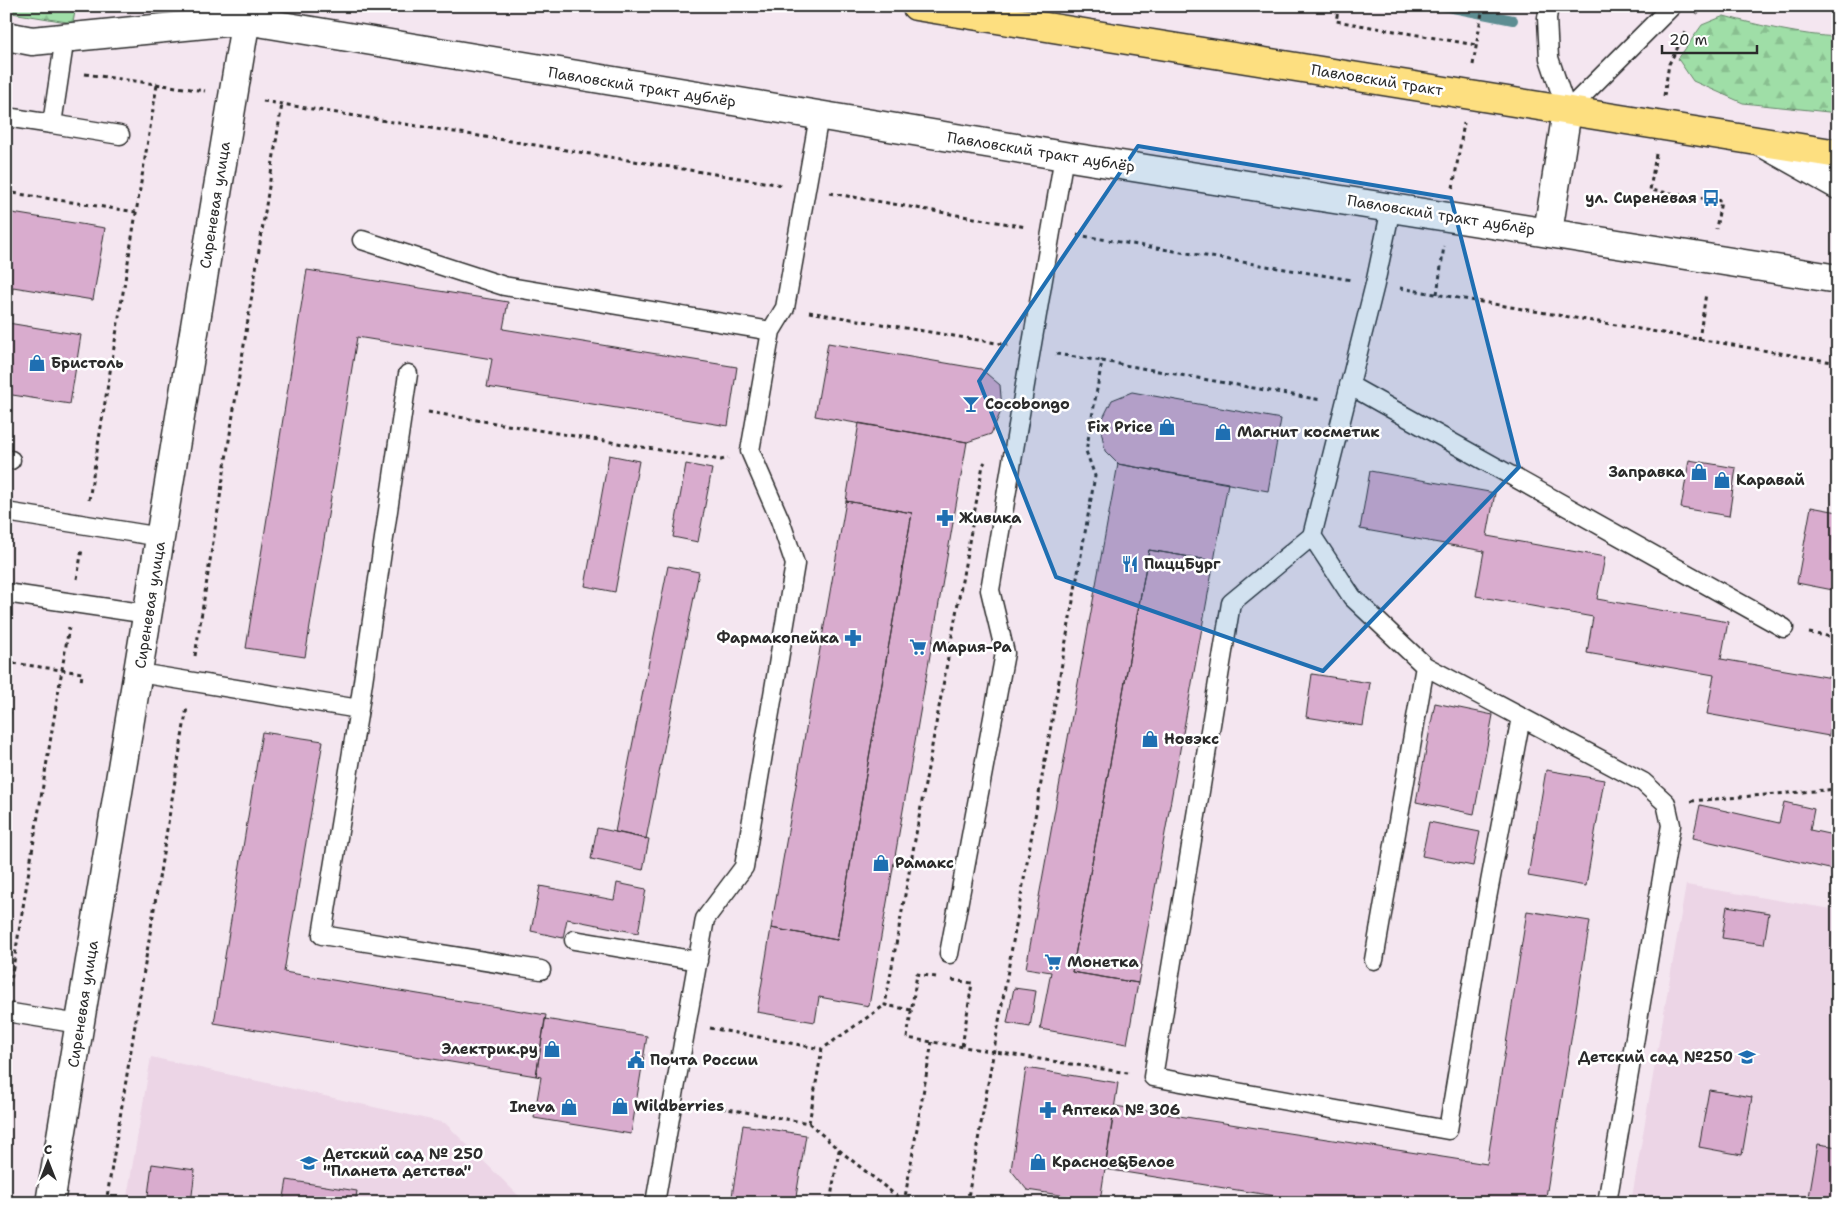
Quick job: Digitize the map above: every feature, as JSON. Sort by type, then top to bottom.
[{"type":"main road","name":"Павловский тракт","points":[[916,6],[1838,154]]},
{"type":"street","name":"Павловский тракт дублёр","points":[[6,36],[32,41],[247,13],[819,116],[1838,278]]},
{"type":"street","name":"Сиреневая улица","points":[[50,1203],[247,13]]},
{"type":"street","points":[[1548,232],[1567,111]]},
{"type":"street","points":[[1759,141],[1838,186]]},
{"type":"lane","points":[[1549,6],[1547,18],[1549,58],[1567,111],[1672,6]]},
{"type":"lane","points":[[52,124],[65,37]]},
{"type":"lane","points":[[655,1203],[705,920],[744,867],[795,564],[780,520],[750,451],[770,330],[786,308],[819,116]]},
{"type":"lane","points":[[6,117],[120,135]]},
{"type":"lane","points":[[949,954],[1004,654],[990,590],[1064,156]]},
{"type":"lane","points":[[1391,208],[1375,284],[1312,536],[1231,604],[1153,1078],[1448,1130],[1482,925],[1521,717]]},
{"type":"lane","points":[[362,240],[504,286],[770,330]]},
{"type":"lane","points":[[408,374],[359,709],[322,935],[541,970]]},
{"type":"lane","points":[[1349,385],[1784,628]]},
{"type":"lane","points":[[6,512],[161,538]]},
{"type":"lane","points":[[1312,536],[1352,596],[1425,666],[1643,782],[1666,803],[1672,825],[1607,1203]]},
{"type":"lane","points":[[6,593],[148,614]]},
{"type":"lane","points":[[1374,960],[1425,666]]},
{"type":"lane","points":[[139,673],[359,709]]},
{"type":"lane","points":[[574,940],[698,962]]},
{"type":"lane","points":[[6,1012],[79,1024]]},
{"type":"path","points":[[1340,6],[1336,22],[1476,45]]},
{"type":"path","points":[[1437,294],[1483,6]]},
{"type":"path","points":[[1819,6],[1838,8]]},
{"type":"path","points":[[60,70],[233,95],[807,189],[1838,363]]},
{"type":"path","points":[[106,1203],[282,104]]},
{"type":"path","points":[[1650,190],[1720,201],[1716,230]]},
{"type":"path","points":[[6,192],[136,212]]},
{"type":"path","points":[[1698,340],[1706,293]]},
{"type":"path","points":[[786,308],[1344,404]]},
{"type":"path","points":[[967,1203],[992,1052],[1095,476],[1086,451],[1102,361]]},
{"type":"path","points":[[403,408],[722,460],[750,451]]},
{"type":"path","points":[[809,1123],[822,1049],[885,1005],[982,465],[988,459]]},
{"type":"path","points":[[6,662],[82,673],[81,683]]},
{"type":"path","points":[[1666,803],[1838,789]]},
{"type":"path","points":[[962,1047],[972,983],[917,974],[907,1038],[992,1052],[1153,1078]]},
{"type":"path","points":[[885,1005],[911,1010]]},
{"type":"path","points":[[686,1024],[822,1049]]},
{"type":"path","points":[[672,1100],[809,1123],[839,1150],[905,1202],[932,1042]]},
{"type":"path","points":[[830,1203],[839,1150]]},
{"type":"highlighted area","points":[[1138,146],[1451,198],[1519,467],[1323,671],[1056,577],[979,381]]},
{"type":"shaded area","name":"Детский сад №250","points":[[1686,885],[1838,910],[1838,1203],[1631,1203]]},
{"type":"shaded area","name":"Детский сад № 250 \"Планета детства\"","points":[[151,1057],[445,1123],[526,1203],[126,1203]]},
{"type":"green space","points":[[6,6],[76,6],[73,23],[6,12]]},
{"type":"green space","points":[[1724,16],[1781,29],[1838,37],[1838,113],[1743,103],[1693,81],[1678,59],[1702,25]]},
{"type":"building","points":[[6,212],[105,228],[93,300],[13,287],[8,323],[81,335],[70,404],[6,394]]},
{"type":"building","points":[[307,270],[508,302],[503,329],[737,367],[728,426],[487,387],[492,359],[357,337],[305,657],[246,648]]},
{"type":"building","points":[[828,343],[981,369],[1000,385],[1002,409],[991,434],[967,442],[815,416]]},
{"type":"building","points":[[1132,392],[1281,419],[1268,491],[1118,464],[1105,451],[1100,424],[1112,400]]},
{"type":"building","points":[[859,423],[967,442],[869,1006],[819,997],[815,1022],[757,1012],[771,928],[837,940],[912,513],[846,501]]},
{"type":"building","points":[[609,455],[639,461],[615,592],[585,586]]},
{"type":"building","points":[[1689,460],[1736,468],[1729,516],[1681,508]]},
{"type":"building","points":[[686,464],[712,469],[698,542],[673,537]]},
{"type":"building","points":[[1118,464],[1228,483],[1214,561],[1149,550],[1072,972],[1138,983],[1127,1044],[1040,1029],[1051,972],[1026,968]]},
{"type":"building","points":[[1370,471],[1495,493],[1487,536],[1605,557],[1597,599],[1728,622],[1721,659],[1838,679],[1838,690],[1829,736],[1707,714],[1714,675],[1587,653],[1593,617],[1476,596],[1484,551],[1360,529]]},
{"type":"building","points":[[846,501],[912,513],[837,940],[771,928]]},
{"type":"building","points":[[1811,507],[1838,512],[1838,591],[1797,583]]},
{"type":"building","points":[[1149,550],[1214,561],[1138,983],[1072,972]]},
{"type":"building","points":[[668,566],[699,572],[646,839],[615,832]]},
{"type":"building","points":[[1312,674],[1370,683],[1363,726],[1306,717]]},
{"type":"building","points":[[1435,703],[1493,715],[1474,814],[1416,802]]},
{"type":"building","points":[[6,711],[11,712],[6,740]]},
{"type":"building","points":[[262,732],[323,741],[284,972],[546,1015],[536,1076],[214,1023]]},
{"type":"building","points":[[1546,770],[1604,780],[1586,886],[1528,876]]},
{"type":"building","points":[[1784,802],[1814,809],[1810,830],[1838,836],[1838,871],[1693,838],[1700,805],[1779,823]]},
{"type":"building","points":[[1429,822],[1480,832],[1473,866],[1422,856]]},
{"type":"building","points":[[597,828],[649,839],[643,870],[591,859]]},
{"type":"building","points":[[617,883],[646,889],[638,933],[567,919],[563,938],[531,931],[540,886],[614,900]]},
{"type":"building","points":[[1727,906],[1769,913],[1764,944],[1722,938]]},
{"type":"building","points":[[1527,911],[1590,921],[1545,1203],[1319,1203],[1105,1169],[1115,1106],[1487,1164]]},
{"type":"building","points":[[1014,988],[1036,991],[1030,1027],[1007,1023]]},
{"type":"building","points":[[545,1019],[647,1036],[631,1134],[534,1118],[541,1077],[536,1076]]},
{"type":"building","points":[[1026,1068],[1118,1083],[1100,1201],[1027,1190],[1011,1170]]},
{"type":"building","points":[[1709,1090],[1752,1097],[1742,1155],[1699,1147]]},
{"type":"building","points":[[743,1125],[806,1135],[795,1203],[731,1203]]},
{"type":"building","points":[[1818,1144],[1838,1147],[1838,1203],[1808,1203]]},
{"type":"building","points":[[152,1164],[195,1170],[191,1203],[147,1203]]},
{"type":"building","points":[[287,1180],[357,1191],[355,1203],[283,1203]]},
{"type":"waterway","points":[[1443,6],[1513,20]]},
{"type":"place","name":"ул. Сиреневая","points":[[1711,198]]},
{"type":"place","name":"Бристоль","points":[[37,363]]},
{"type":"place","name":"Cocobongo","points":[[971,404]]},
{"type":"place","name":"Fix Price","points":[[1167,427]]},
{"type":"place","name":"Магнит косметик","points":[[1223,432]]},
{"type":"place","name":"Заправка","points":[[1699,472]]},
{"type":"place","name":"Каравай","points":[[1722,480]]},
{"type":"place","name":"Живика","points":[[945,518]]},
{"type":"place","name":"ПиццБург","points":[[1130,564]]},
{"type":"place","name":"Фармакопейка","points":[[853,638]]},
{"type":"place","name":"Мария-Ра","points":[[918,647]]},
{"type":"place","name":"Новэкс","points":[[1150,739]]},
{"type":"place","name":"Рамакс","points":[[881,863]]},
{"type":"place","name":"Монетка","points":[[1053,962]]},
{"type":"place","name":"Электрик.ру","points":[[552,1049]]},
{"type":"place","name":"Детский сад №250","points":[[1747,1057]]},
{"type":"place","name":"Почта России","points":[[636,1060]]},
{"type":"place","name":"Wildberries","points":[[620,1106]]},
{"type":"place","name":"Ineva","points":[[569,1107]]},
{"type":"place","name":"Аптека № 306","points":[[1048,1110]]},
{"type":"place","name":"Красное&Белое","points":[[1038,1162]]},
{"type":"place","name":"Детский сад № 250 \"Планета детства\"","points":[[309,1163]]}]
